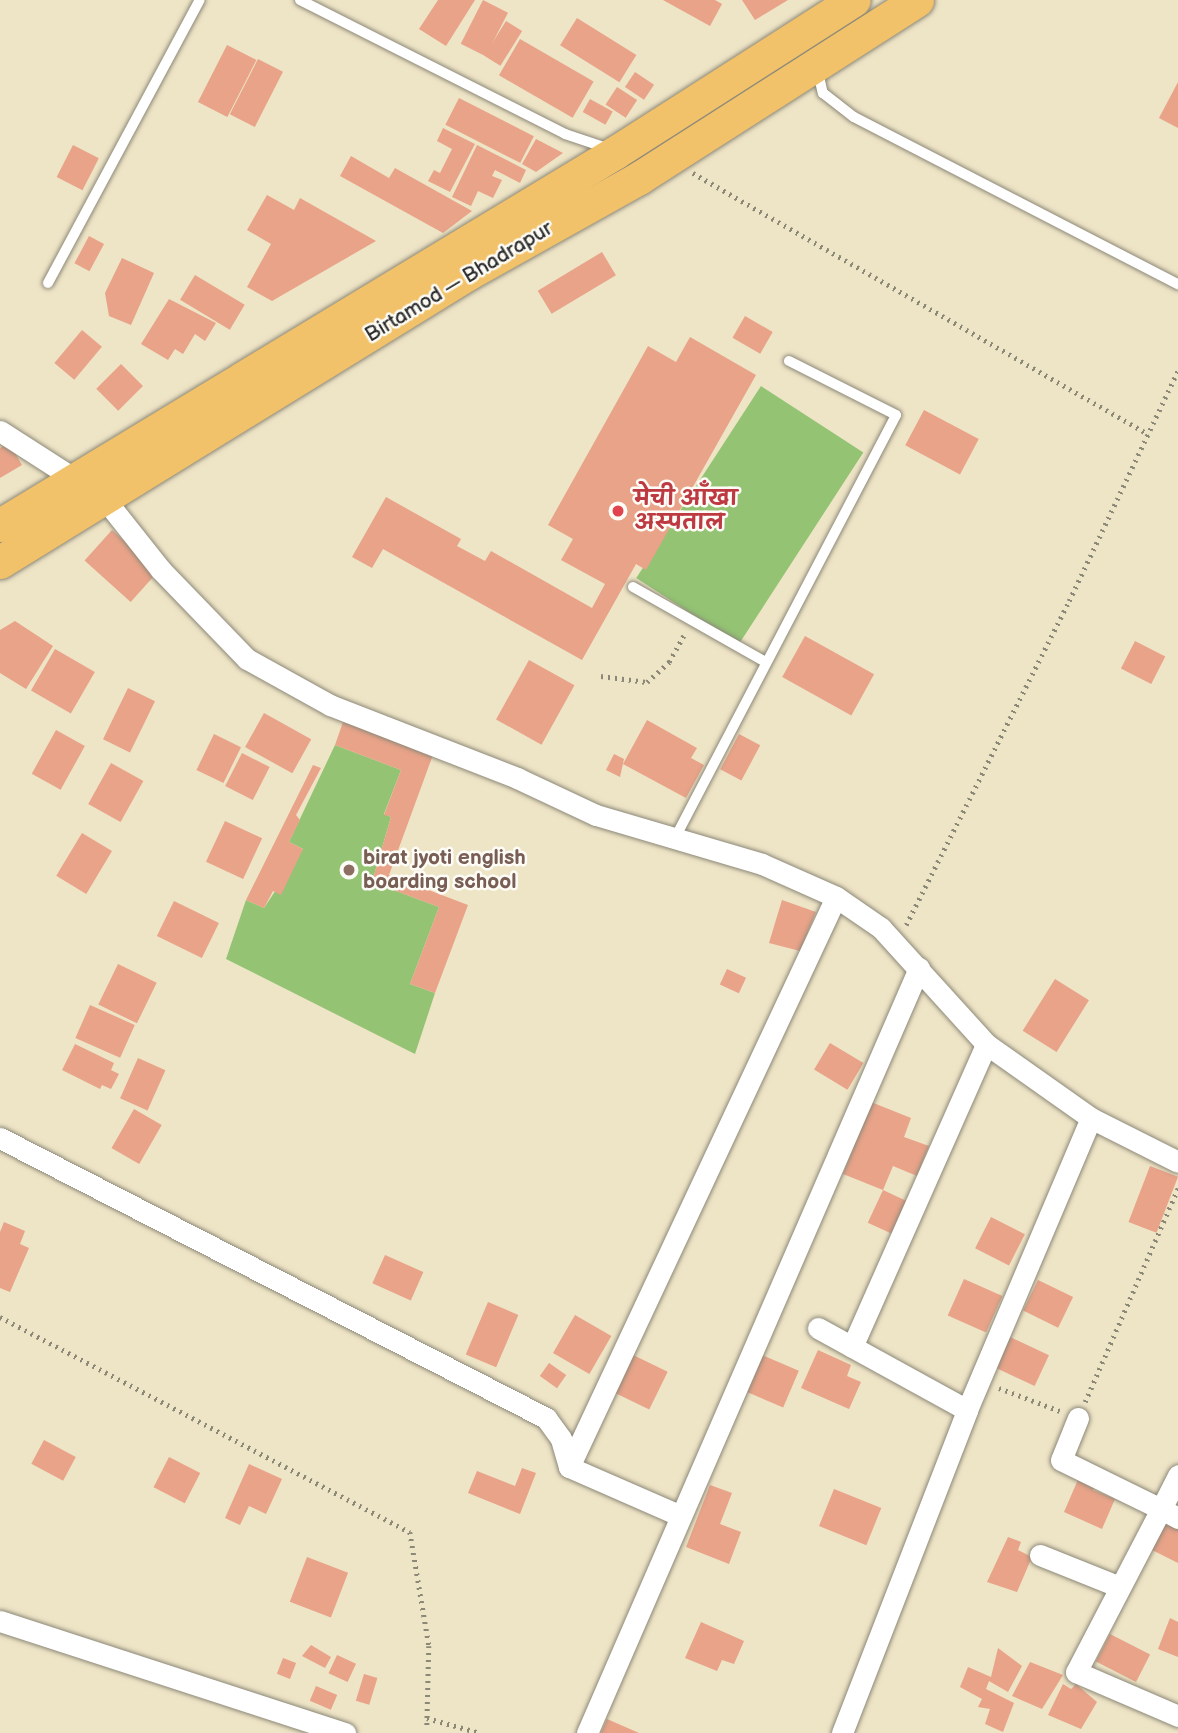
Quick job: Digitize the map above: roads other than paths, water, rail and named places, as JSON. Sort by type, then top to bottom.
[{"type":"main road","name":"Birtamod — Bhadrapur","points":[[0,562],[464,260],[616,152],[854,0]]},
{"type":"main road","name":"Birtamod — Bhadrapur","points":[[0,526],[73,481],[464,260],[639,177],[815,62],[918,0]]},
{"type":"street","points":[[0,431],[73,481],[103,497],[160,569],[247,659],[330,705],[517,778],[596,815],[675,838],[695,847],[762,864],[836,897],[881,928],[895,947],[919,968],[986,1044],[1091,1118],[1178,1162]]},
{"type":"street","points":[[569,1467],[836,897]]},
{"type":"street","points":[[587,1733],[919,968]]},
{"type":"street","points":[[852,1347],[986,1044]]},
{"type":"street","points":[[842,1733],[978,1381],[1091,1118]]},
{"type":"street","points":[[0,1138],[546,1418],[561,1439],[569,1467]]},
{"type":"street","points":[[818,1328],[967,1410]]},
{"type":"street","points":[[1078,1418],[1061,1460],[1169,1513]]},
{"type":"street","points":[[569,1467],[681,1516]]},
{"type":"street","points":[[1178,1475],[1169,1513],[1120,1587],[1076,1672],[1178,1716]]},
{"type":"street","points":[[1040,1555],[1120,1587]]},
{"type":"street","points":[[0,1621],[345,1733]]},
{"type":"lane","points":[[48,283],[200,0]]},
{"type":"lane","points":[[300,0],[565,134],[616,152]]},
{"type":"lane","points":[[815,62],[823,93],[854,117],[1178,284]]},
{"type":"lane","points":[[675,838],[764,661],[896,415],[789,361]]},
{"type":"lane","points":[[633,587],[764,661]]},
{"type":"place","name":"मेची आँखा अस्पताल","points":[[618,511]]},
{"type":"place","name":"birat jyoti english boarding school","points":[[349,870]]}]
